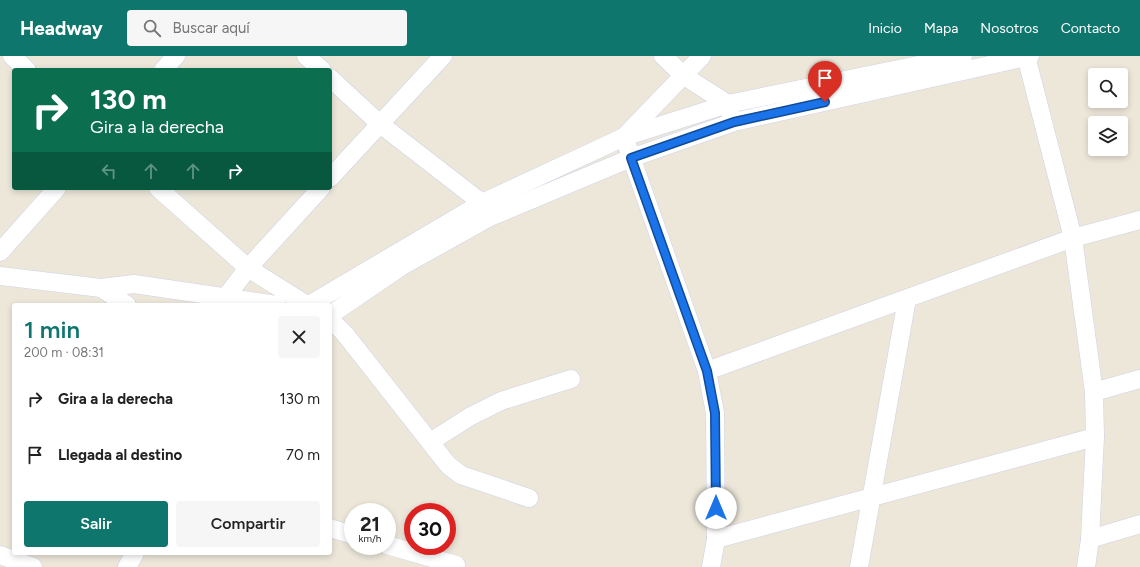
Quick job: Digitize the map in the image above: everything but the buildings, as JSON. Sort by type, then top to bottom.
[{"type":"street","points":[[12,56],[25,68]]},
{"type":"street","points":[[165,68],[176,56]]},
{"type":"street","points":[[306,56],[320,68]]},
{"type":"street","points":[[332,176],[443,56]]},
{"type":"street","points":[[662,56],[684,76],[728,104],[734,122]]},
{"type":"street","points":[[624,137],[702,56]]},
{"type":"street","points":[[312,303],[624,137],[728,104],[963,56]]},
{"type":"street","points":[[332,314],[486,210],[734,122],[1028,57],[1073,238],[1094,392],[1095,437],[1090,539],[1086,567]]},
{"type":"street","points":[[332,80],[380,124],[486,210]]},
{"type":"street","points":[[624,137],[707,371],[715,413],[716,539],[710,567]]},
{"type":"street","points":[[0,252],[55,190]]},
{"type":"street","points":[[160,190],[248,268],[305,303]]},
{"type":"street","points":[[225,301],[248,268],[319,190]]},
{"type":"street","points":[[707,371],[1073,238],[1140,220]]},
{"type":"street","points":[[0,276],[101,288],[134,284],[225,301],[251,303]]},
{"type":"street","points":[[101,288],[124,303]]},
{"type":"street","points":[[859,567],[873,497],[907,299]]},
{"type":"street","points":[[332,321],[345,334],[448,465],[461,475],[529,498]]},
{"type":"street","points":[[430,442],[471,416],[501,401],[571,379]]},
{"type":"street","points":[[1094,392],[1140,379]]},
{"type":"street","points":[[716,539],[1095,437]]},
{"type":"street","points":[[1090,539],[1140,524]]},
{"type":"street","points":[[332,529],[344,532]]},
{"type":"street","points":[[396,548],[456,565]]},
{"type":"street","points":[[0,555],[33,567]]},
{"type":"street","points":[[127,567],[134,555]]},
{"type":"route","points":[[716,508],[715,413],[707,371],[631,158],[734,122],[825,102]]}]
